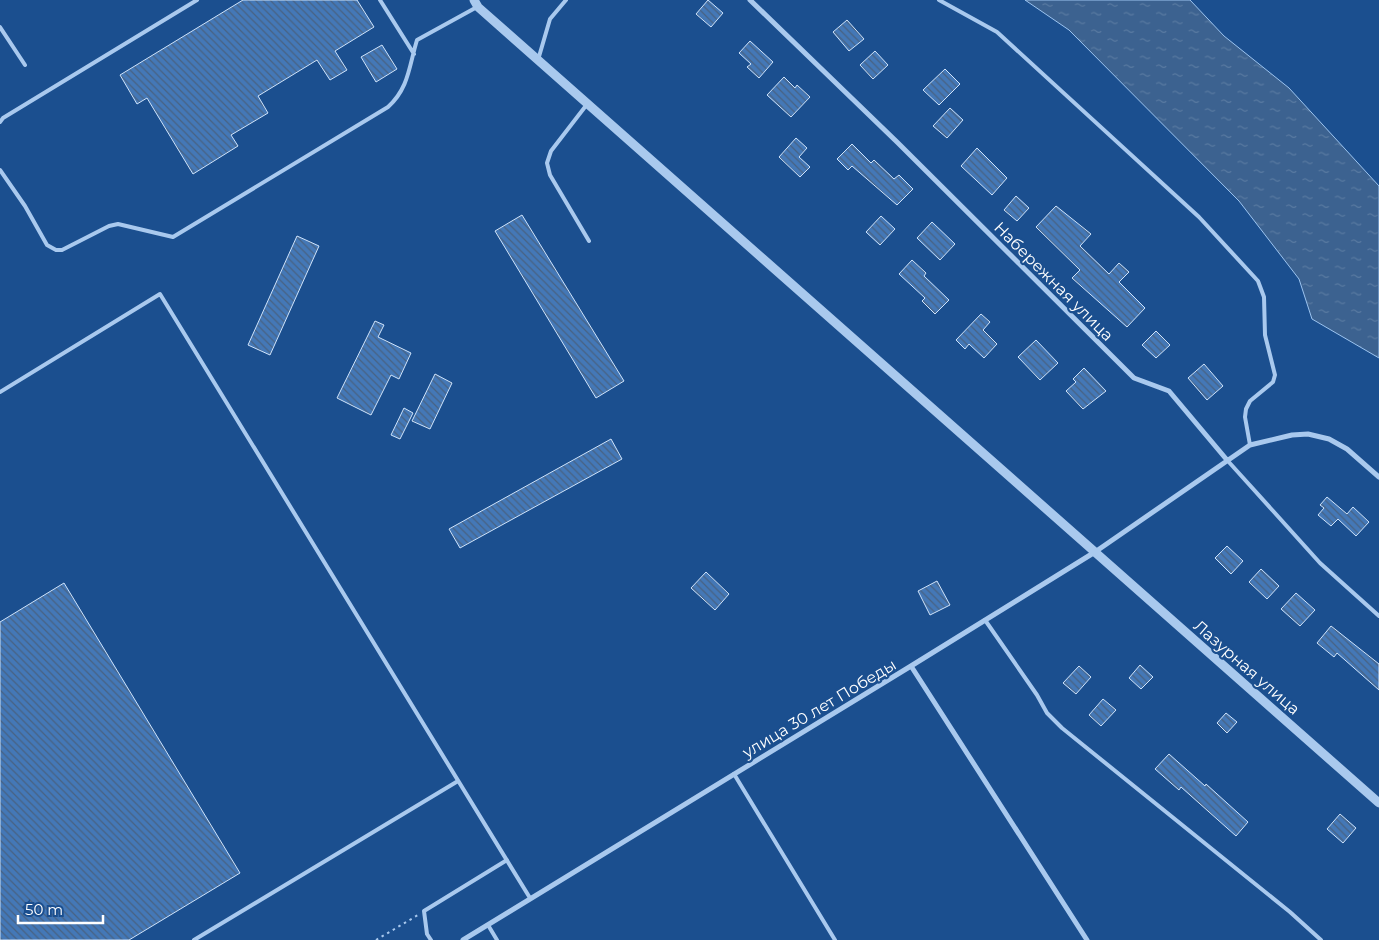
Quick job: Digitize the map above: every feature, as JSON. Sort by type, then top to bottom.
[{"type":"street","name":"Набережная улица","points":[[750,0],[897,142],[1134,378],[1169,391],[1227,460]]},
{"type":"street","name":"Лазурная улица","points":[[476,3],[538,60],[1379,803]]},
{"type":"street","points":[[911,666],[1095,552],[1250,445],[1292,435],[1308,434],[1329,439],[1347,449],[1379,478]]},
{"type":"street","name":"улица 30 лет Победы","points":[[462,940],[911,666],[1087,940]]},
{"type":"lane","points":[[0,122],[3,118],[197,0]]},
{"type":"lane","points":[[380,0],[414,54]]},
{"type":"lane","points":[[538,60],[550,19],[566,0]]},
{"type":"lane","points":[[938,0],[997,32],[1198,217],[1258,281],[1264,297],[1264,335],[1275,375],[1273,382],[1250,401],[1246,409],[1245,417],[1250,445]]},
{"type":"lane","points":[[0,170],[25,206],[47,245],[56,250],[62,250],[109,226],[118,224],[173,237],[388,107],[402,92],[408,80],[418,40],[476,3]]},
{"type":"lane","points":[[0,27],[25,65]]},
{"type":"lane","points":[[588,104],[551,151],[547,163],[550,175],[590,240]]},
{"type":"lane","points":[[0,392],[160,294],[530,898]]},
{"type":"lane","points":[[1227,460],[1320,563],[1379,616]]},
{"type":"lane","points":[[985,620],[1037,695],[1047,713],[1062,728],[1290,912],[1321,940]]},
{"type":"lane","points":[[734,774],[835,940]]},
{"type":"lane","points":[[194,940],[458,780]]},
{"type":"lane","points":[[431,940],[427,934],[424,911],[507,860]]},
{"type":"lane","points":[[488,924],[497,940]]},
{"type":"path","points":[[376,940],[424,911]]},
{"type":"water","points":[[1025,0],[1190,0],[1224,36],[1289,88],[1379,186],[1379,358],[1312,319],[1299,279],[1239,201],[1069,30]]},
{"type":"building","points":[[243,0],[357,0],[374,27],[335,51],[347,70],[330,80],[317,60],[258,96],[268,113],[231,135],[238,146],[193,174],[147,98],[137,104],[120,75]]},
{"type":"building","points":[[708,0],[723,13],[711,27],[696,14]]},
{"type":"building","points":[[847,20],[864,39],[849,51],[833,32]]},
{"type":"building","points":[[750,41],[773,62],[759,78],[747,67],[751,64],[739,53]]},
{"type":"building","points":[[382,45],[397,69],[376,82],[361,57]]},
{"type":"building","points":[[875,51],[888,65],[873,79],[860,65]]},
{"type":"building","points":[[945,69],[960,84],[939,105],[923,90]]},
{"type":"building","points":[[784,77],[795,88],[797,85],[810,97],[791,117],[767,95]]},
{"type":"building","points":[[950,108],[963,120],[947,138],[933,126]]},
{"type":"building","points":[[796,138],[807,148],[799,157],[810,167],[800,177],[779,157]]},
{"type":"building","points":[[852,144],[871,163],[874,160],[894,179],[899,175],[913,189],[897,205],[852,166],[848,170],[837,159]]},
{"type":"building","points":[[977,148],[1007,178],[992,195],[961,166]]},
{"type":"building","points":[[1016,196],[1029,208],[1017,221],[1004,210]]},
{"type":"building","points":[[1056,206],[1091,234],[1080,246],[1109,274],[1119,263],[1129,272],[1119,282],[1145,308],[1127,327],[1072,278],[1080,270],[1036,227]]},
{"type":"building","points":[[522,215],[624,381],[596,398],[495,231]]},
{"type":"building","points":[[881,216],[895,229],[880,245],[866,232]]},
{"type":"building","points":[[932,222],[955,244],[940,260],[917,238]]},
{"type":"building","points":[[297,236],[319,246],[270,355],[248,345]]},
{"type":"building","points":[[912,260],[926,273],[924,276],[949,300],[935,314],[922,301],[925,298],[899,274]]},
{"type":"building","points":[[981,314],[990,322],[983,330],[997,344],[984,358],[969,344],[965,349],[956,340]]},
{"type":"building","points":[[375,321],[384,325],[378,337],[411,353],[399,379],[391,375],[371,415],[337,398]]},
{"type":"building","points":[[1156,331],[1170,345],[1156,358],[1142,345]]},
{"type":"building","points":[[1036,340],[1058,363],[1040,380],[1018,357]]},
{"type":"building","points":[[1204,364],[1223,386],[1207,400],[1188,378]]},
{"type":"building","points":[[1084,368],[1106,391],[1083,409],[1066,391],[1076,382],[1073,379]]},
{"type":"building","points":[[435,374],[452,383],[430,429],[412,421]]},
{"type":"building","points":[[404,408],[413,413],[400,439],[391,435]]},
{"type":"building","points":[[611,439],[622,459],[460,548],[449,529]]},
{"type":"building","points":[[1327,497],[1347,514],[1353,507],[1369,522],[1356,536],[1338,519],[1331,526],[1318,515],[1324,508],[1320,505]]},
{"type":"building","points":[[1227,546],[1243,561],[1231,574],[1215,558]]},
{"type":"building","points":[[1261,569],[1279,586],[1267,599],[1249,582]]},
{"type":"building","points":[[706,572],[729,594],[715,610],[691,588]]},
{"type":"building","points":[[937,581],[950,605],[930,615],[918,591]]},
{"type":"building","points":[[64,583],[240,873],[129,940],[0,940],[0,622]]},
{"type":"building","points":[[1296,593],[1315,610],[1300,626],[1281,609]]},
{"type":"building","points":[[1331,626],[1379,664],[1379,690],[1337,653],[1334,657],[1317,643]]},
{"type":"building","points":[[1140,665],[1153,677],[1141,689],[1129,678]]},
{"type":"building","points":[[1079,666],[1091,677],[1076,694],[1063,683]]},
{"type":"building","points":[[1103,699],[1116,710],[1101,726],[1089,715]]},
{"type":"building","points":[[1226,713],[1237,722],[1227,733],[1217,723]]},
{"type":"building","points":[[1169,754],[1248,822],[1236,836],[1181,787],[1179,790],[1155,769]]},
{"type":"building","points":[[1340,814],[1356,828],[1343,843],[1327,829]]}]
